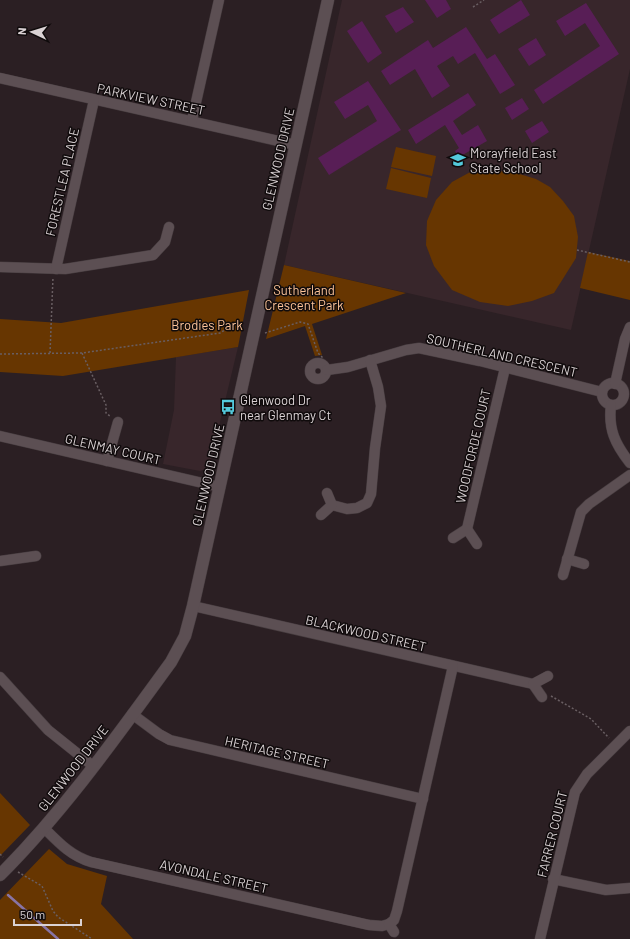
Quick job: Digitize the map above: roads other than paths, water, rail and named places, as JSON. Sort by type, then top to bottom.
[{"type":"street","points":[[192,120],[219,0]]},
{"type":"street","name":"GLENWOOD DRIVE","points":[[0,876],[44,828],[93,766],[176,654],[185,636],[220,487],[328,0]]},
{"type":"street","name":"PARKVIEW STREET","points":[[0,78],[94,100],[192,120],[296,145]]},
{"type":"street","name":"FORESTLEA PLACE","points":[[54,269],[94,100]]},
{"type":"street","points":[[0,267],[54,269],[153,255],[165,242],[169,227]]},
{"type":"street","points":[[615,384],[625,339],[630,327]]},
{"type":"street","name":"SOUTHERLAND CRESCENT","points":[[324,366],[348,367],[406,350],[419,348],[602,392]]},
{"type":"street","points":[[332,505],[347,509],[357,508],[367,503],[371,494],[374,454],[381,406],[378,387],[370,360]]},
{"type":"street","name":"WOODFORDE COURT","points":[[467,529],[505,368]]},
{"type":"street","points":[[608,384],[615,384],[620,387],[627,396],[620,402],[611,405],[605,402],[602,392],[608,384]]},
{"type":"street","points":[[611,405],[610,422],[613,437],[630,463]]},
{"type":"street","points":[[107,461],[118,422]]},
{"type":"street","name":"GLENMAY COURT","points":[[0,436],[220,487]]},
{"type":"street","points":[[563,575],[581,512],[589,504],[630,475]]},
{"type":"street","points":[[327,493],[332,505]]},
{"type":"street","points":[[321,515],[332,505]]},
{"type":"street","points":[[454,538],[467,529],[477,544]]},
{"type":"street","points":[[0,561],[36,556]]},
{"type":"street","points":[[567,559],[584,564]]},
{"type":"street","name":"BLACKWOOD STREET","points":[[193,606],[533,684]]},
{"type":"street","name":"AVONDALE STREET","points":[[44,828],[67,851],[81,859],[369,925],[392,928],[398,911],[453,666]]},
{"type":"street","points":[[542,697],[533,684],[548,676]]},
{"type":"street","points":[[0,677],[48,730],[93,766]]},
{"type":"street","name":"HERITAGE STREET","points":[[132,714],[159,734],[170,740],[423,799]]},
{"type":"street","name":"FARRER COURT","points":[[540,939],[575,792],[587,774],[630,731]]},
{"type":"street","points":[[554,879],[606,890],[630,888]]},
{"type":"waterway","points":[[8,895],[58,939]]},
{"type":"place","name":"Morayfield East State School","points":[[458,160]]},
{"type":"place","name":"Glenwood Dr near Glenmay Ct","points":[[228,407]]},
{"type":"park label","name":"Sutherland Crescent Park","points":[[304,298]]},
{"type":"park label","name":"Brodies Park","points":[[207,325]]}]
